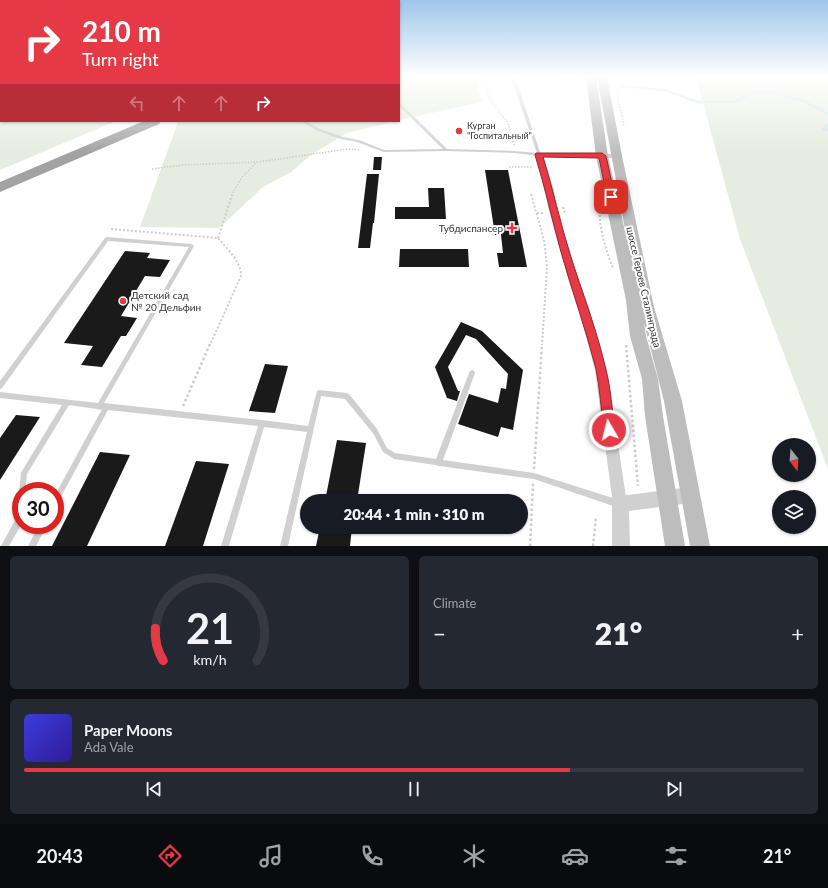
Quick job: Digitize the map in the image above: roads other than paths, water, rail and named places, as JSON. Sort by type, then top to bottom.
[{"type":"highway","points":[[0,176],[130,122]]},
{"type":"highway","points":[[0,187],[153,122]]},
{"type":"main road","name":"шоссе Героев Сталинграда","points":[[597,102],[647,308],[673,400],[700,546]]},
{"type":"main road","name":"шоссе Героев Сталинграда","points":[[604,102],[609,156],[638,336],[650,379],[675,546]]},
{"type":"street","points":[[609,156],[539,155],[550,191],[552,207],[575,285],[583,305],[601,371],[620,504],[621,546]]},
{"type":"street","points":[[620,504],[690,495]]},
{"type":"lane","points":[[304,122],[319,130],[342,138],[358,140],[384,151],[446,150],[515,152],[539,155],[521,102]]},
{"type":"lane","points":[[400,105],[446,150]]},
{"type":"lane","points":[[0,386],[107,238],[192,246],[103,407],[64,484]]},
{"type":"lane","points":[[438,463],[472,373]]},
{"type":"lane","points":[[284,546],[320,393],[347,396],[375,431],[382,445],[389,453],[399,458],[534,476],[620,504]]},
{"type":"lane","points":[[0,396],[311,429]]},
{"type":"lane","points":[[23,482],[24,472],[67,403]]},
{"type":"lane","points":[[225,546],[262,423]]},
{"type":"lane","points":[[5,546],[12,534]]},
{"type":"lane","points":[[32,546],[38,534]]},
{"type":"waterway","points":[[807,102],[828,114]]},
{"type":"waterway","points":[[828,125],[823,129],[828,130]]},
{"type":"place","name":"Курган \"Госпитальный\"","points":[[459,131]]},
{"type":"place","name":"Тубдиспансер","points":[[512,228]]},
{"type":"place","name":"Детский сад № 20 Дельфин","points":[[123,301]]}]
